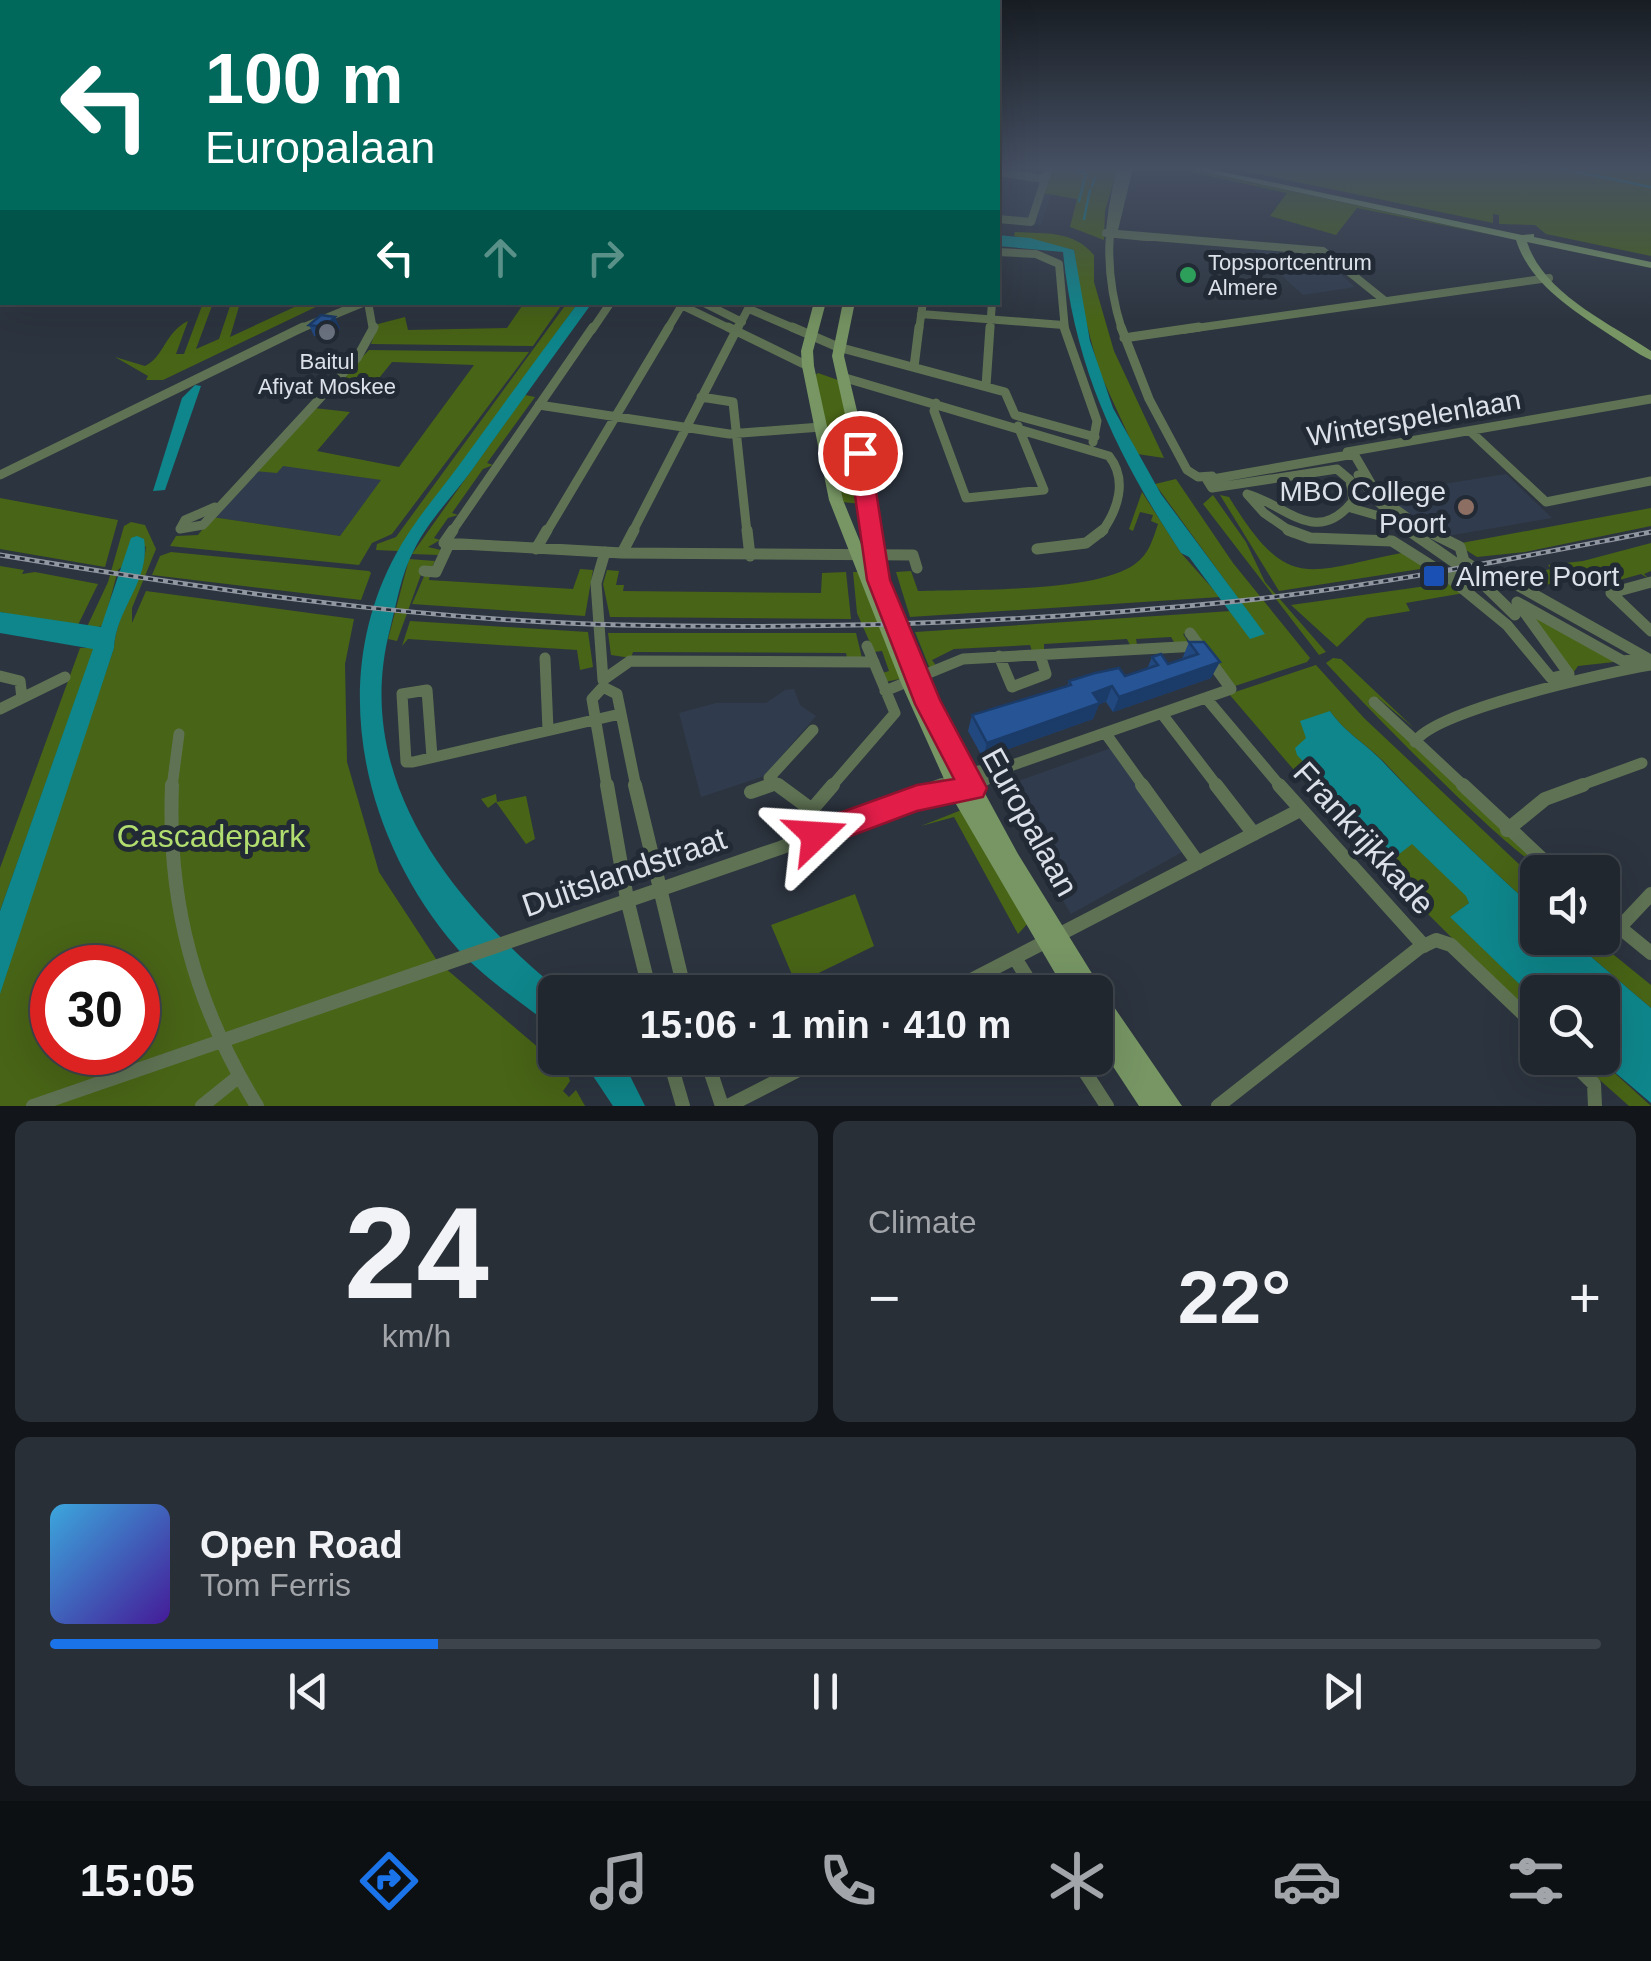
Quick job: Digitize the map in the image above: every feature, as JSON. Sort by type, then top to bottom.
[{"type":"street","points":[[1000,219],[1031,222],[1032,219]]},
{"type":"street","points":[[1109,219],[1114,299],[1124,338],[1545,278]]},
{"type":"street","points":[[1447,219],[1494,228]]},
{"type":"street","points":[[1452,219],[1651,265]]},
{"type":"street","points":[[1111,233],[1323,251],[1384,300]]},
{"type":"street","points":[[1528,236],[1651,257]]},
{"type":"street","points":[[1528,236],[1535,262],[1545,278],[1651,353]]},
{"type":"street","points":[[1000,252],[1050,258],[1059,264],[1063,324],[1096,422],[1093,442]]},
{"type":"street","points":[[0,475],[258,346],[359,305]]},
{"type":"street","points":[[215,507],[364,350],[375,322],[367,305]]},
{"type":"street","points":[[430,572],[609,305]]},
{"type":"street","points":[[536,550],[678,305]]},
{"type":"street","points":[[682,305],[740,327]]},
{"type":"street","points":[[707,305],[808,366]]},
{"type":"street","name":"Europalaan","points":[[819,305],[810,338],[808,366],[842,511],[868,556],[914,681],[962,783],[1069,975]]},
{"type":"street","name":"Europalaan","points":[[848,305],[838,348],[869,491],[868,556]]},
{"type":"street","points":[[914,367],[922,305]]},
{"type":"street","points":[[986,386],[992,305]]},
{"type":"street","points":[[622,553],[750,306],[810,338],[838,348],[1005,392],[1044,490],[966,498],[934,411],[936,404]]},
{"type":"street","points":[[921,314],[1063,324]]},
{"type":"street","name":"Winterspelenlaan","points":[[1124,338],[1146,394],[1188,470],[1201,478],[1651,399]]},
{"type":"street","points":[[842,377],[1018,428],[1093,442]]},
{"type":"street","points":[[701,397],[734,402],[750,556]]},
{"type":"street","points":[[539,404],[738,434],[821,427]]},
{"type":"street","points":[[1015,415],[1093,442],[1110,456],[1122,476],[1105,525],[1082,544],[1037,549]]},
{"type":"street","points":[[1470,431],[1546,502],[1651,481]]},
{"type":"street","points":[[1346,454],[1388,518]]},
{"type":"street","points":[[1351,508],[1352,484],[1334,468],[1212,488],[1207,480],[1354,454],[1379,498],[1434,536],[1439,534],[1460,546],[1460,556],[1470,570]]},
{"type":"street","points":[[1630,660],[1622,661],[1518,602],[1515,604],[1569,674],[1564,679],[1551,678],[1508,625],[1483,609],[1474,595],[1446,575],[1388,540],[1369,537],[1324,543],[1298,535],[1264,515],[1247,494],[1297,520],[1335,518],[1351,508],[1388,518],[1440,555],[1518,600],[1648,666]]},
{"type":"street","points":[[842,511],[868,508]]},
{"type":"street","points":[[447,543],[622,553],[913,555],[917,568]]},
{"type":"street","points":[[603,684],[596,583],[604,552]]},
{"type":"street","points":[[1440,555],[1460,556]]},
{"type":"street","points":[[1446,575],[1470,570]]},
{"type":"street","points":[[1651,582],[1611,593],[1651,631]]},
{"type":"street","points":[[1503,590],[1512,611],[1564,679]]},
{"type":"street","points":[[1483,609],[1512,611]]},
{"type":"street","points":[[962,783],[1231,689],[1190,633]]},
{"type":"street","points":[[797,828],[895,713],[867,646]]},
{"type":"street","points":[[885,691],[962,659],[1199,646]]},
{"type":"street","points":[[999,656],[1012,687],[1046,674],[1040,654]]},
{"type":"street","points":[[545,658],[548,730]]},
{"type":"street","points":[[646,975],[627,900],[595,720],[594,693],[630,661],[874,662]]},
{"type":"street","points":[[1415,742],[1418,736],[1447,723],[1564,679],[1648,666]]},
{"type":"street","points":[[0,676],[20,681],[22,698]]},
{"type":"street","points":[[0,709],[65,678]]},
{"type":"street","points":[[603,684],[614,688],[657,890],[680,975]]},
{"type":"street","points":[[432,756],[427,690],[402,694],[406,762],[620,714]]},
{"type":"street","name":"Frankrijkkade","points":[[1206,698],[1300,810],[1424,946],[1436,940],[1451,945],[1520,1011]]},
{"type":"street","points":[[1374,702],[1536,855]]},
{"type":"street","points":[[1162,714],[1254,834]]},
{"type":"street","points":[[812,810],[769,778],[814,730]]},
{"type":"street","points":[[179,734],[171,812],[179,929],[192,979],[238,1077],[256,1106]]},
{"type":"street","points":[[1106,734],[1198,863]]},
{"type":"street","points":[[1507,830],[1545,800],[1642,763]]},
{"type":"street","points":[[752,792],[776,783]]},
{"type":"street","name":"Duitslandstraat","points":[[32,1106],[962,783]]},
{"type":"street","points":[[982,975],[1300,810]]},
{"type":"street","points":[[1651,894],[1620,927],[1651,954]]},
{"type":"street","name":"Europalaan","points":[[1051,939],[1079,975]]},
{"type":"street","points":[[1218,1106],[1424,946]]},
{"type":"street","points":[[1015,958],[1026,975]]},
{"type":"street","name":"Europalaan","points":[[1113,1022],[1170,1106]]},
{"type":"street","points":[[1113,1047],[1153,1106]]},
{"type":"street","points":[[674,1075],[683,1106]]},
{"type":"street","points":[[713,1075],[725,1106],[788,1075]]},
{"type":"street","points":[[1087,1075],[1107,1106]]},
{"type":"street","points":[[1585,1075],[1594,1084],[1596,1106]]},
{"type":"street","points":[[202,1106],[238,1077]]},
{"type":"shaded area","points":[[1000,219],[1043,219],[1041,225],[1000,221]]},
{"type":"shaded area","points":[[1253,249],[1323,259],[1355,287],[1303,295]]},
{"type":"shaded area","points":[[261,462],[382,480],[340,536],[212,517]]},
{"type":"shaded area","name":"MBO College Poort","points":[[1506,474],[1552,518],[1436,538],[1375,495]]},
{"type":"shaded area","points":[[794,689],[800,705],[816,716],[764,776],[701,797],[679,713],[716,703],[766,703],[785,690]]},
{"type":"shaded area","points":[[1111,748],[1182,852],[1071,914],[996,789]]},
{"type":"green space","points":[[1072,219],[1105,219],[1104,240],[1070,227]]},
{"type":"green space","points":[[1279,219],[1349,219],[1336,235]]},
{"type":"green space","points":[[1499,219],[1651,219],[1651,256],[1546,234],[1535,225],[1499,224]]},
{"type":"green space","points":[[1015,232],[1068,237],[1094,255],[1094,282],[1114,351],[1164,458],[1137,454],[1099,371],[1082,306],[1074,250],[1014,236]]},
{"type":"green space","points":[[202,305],[212,305],[196,349],[219,339],[230,305],[239,305],[230,337],[299,305],[320,305],[163,380],[146,380],[148,376],[115,357],[145,366],[188,321],[176,354],[184,354]]},
{"type":"green space","points":[[523,305],[562,305],[533,346],[371,344],[378,324],[405,317],[408,330],[507,328]]},
{"type":"green space","points":[[566,305],[577,305],[398,551],[376,550],[377,544],[396,537]]},
{"type":"green space","points":[[369,350],[529,352],[392,534],[372,543],[359,565],[170,546],[176,536],[198,535],[212,517],[340,536],[381,480],[283,466],[277,473],[254,471],[314,408],[350,412],[317,451],[399,467],[474,365],[392,362],[363,398],[326,395]]},
{"type":"green space","points":[[815,375],[838,380],[865,492],[862,504],[842,502]]},
{"type":"green space","points":[[525,395],[535,397],[487,463],[493,465],[483,469],[452,513],[458,515],[448,518],[434,538],[440,540],[428,547],[441,550],[438,555],[412,554]]},
{"type":"green space","points":[[1176,479],[1233,563],[1310,658],[1307,662],[1235,686],[1191,631],[1183,634],[1188,642],[1174,642],[1171,637],[1136,639],[1137,645],[1130,645],[1127,639],[1044,644],[1044,650],[1032,651],[1030,645],[954,649],[932,660],[937,667],[930,669],[915,632],[1231,611],[1264,634],[1155,484]]},
{"type":"green space","points":[[1142,492],[1181,553],[1220,597],[910,617],[896,572],[911,571],[918,591],[999,589],[1092,580],[1135,564],[1147,551],[1158,524],[1151,521],[1153,515],[1140,512],[1133,531],[1129,529]]},
{"type":"green space","points":[[1213,495],[1246,542],[1265,582],[1326,652],[1319,655],[1203,504]]},
{"type":"green space","points":[[1220,495],[1229,497],[1268,550],[1285,562],[1322,569],[1407,552],[1433,567],[1279,591]]},
{"type":"green space","points":[[0,498],[118,520],[105,567],[0,549]]},
{"type":"green space","points":[[1651,508],[1651,526],[1525,552],[1477,557],[1456,544]]},
{"type":"green space","name":"Cascadepark","points":[[131,522],[145,525],[156,549],[132,608],[132,623],[146,591],[354,619],[345,664],[347,762],[379,872],[438,962],[538,1047],[538,1075],[568,1075],[570,1081],[563,1091],[569,1097],[576,1090],[585,1106],[0,1106],[0,979],[114,648],[119,622],[140,574],[146,546],[118,570],[103,626],[86,629],[108,582],[124,526]]},
{"type":"green space","points":[[1651,543],[1651,571],[1644,574],[1649,579],[1641,574],[1605,584],[1609,589],[1595,578],[1543,585],[1531,573],[1551,569],[1548,565],[1583,561]]},
{"type":"green space","points":[[171,552],[371,573],[361,600],[152,575],[160,556]]},
{"type":"green space","points":[[409,559],[435,561],[431,569],[423,569],[397,641],[388,639]]},
{"type":"green space","points":[[0,566],[24,570],[22,574],[35,572],[98,584],[77,627],[0,612]]},
{"type":"green space","points":[[580,569],[593,570],[585,616],[412,604],[425,574],[430,575],[429,580],[573,589]]},
{"type":"green space","points":[[607,570],[619,571],[616,585],[624,585],[623,591],[821,593],[822,573],[846,572],[851,619],[610,617],[603,584]]},
{"type":"green space","points":[[853,572],[863,572],[904,678],[885,682],[882,673],[889,671],[882,651],[874,652],[857,613]]},
{"type":"green space","points":[[1455,582],[1470,592],[1406,603],[1410,611],[1367,618],[1337,647],[1291,605]]},
{"type":"green space","points":[[1517,602],[1623,661],[1578,666],[1573,673]]},
{"type":"green space","points":[[410,621],[588,632],[593,667],[580,670],[577,650],[408,639],[402,646]]},
{"type":"green space","points":[[608,633],[856,633],[862,658],[847,658],[846,653],[633,652],[631,658],[611,655]]},
{"type":"green space","points":[[80,648],[94,648],[0,911],[0,868]]},
{"type":"green space","points":[[1333,658],[1341,659],[1414,728],[1378,698],[1368,703],[1531,855],[1523,855],[1506,841],[1438,778],[1326,663]]},
{"type":"green space","points":[[1316,665],[1364,718],[1520,865],[1520,895],[1330,711],[1305,733],[1393,857],[1412,843],[1467,896],[1469,903],[1451,917],[1520,984],[1520,1006],[1352,838],[1229,694]]},
{"type":"green space","points":[[496,794],[497,802],[526,796],[535,839],[526,844],[496,802],[488,808],[481,799]]},
{"type":"green space","points":[[964,809],[1030,921],[1018,934],[954,817],[921,826]]},
{"type":"green space","points":[[855,894],[874,946],[814,975],[792,975],[771,925]]},
{"type":"green space","points":[[1589,955],[1614,955],[1651,985],[1651,1008],[1620,982],[1620,975],[1612,975]]},
{"type":"green space","points":[[1594,1075],[1617,1075],[1651,1106],[1629,1106]]},
{"type":"water","points":[[1000,235],[1030,238],[1074,250],[1090,341],[1113,408],[1161,494],[1265,634],[1250,639],[1189,557],[1181,553],[1137,481],[1102,410],[1089,373],[1069,295],[1063,252],[1000,246]]},
{"type":"water","points":[[577,305],[591,305],[420,539],[397,598],[382,684],[385,737],[398,787],[420,834],[483,919],[542,975],[538,975],[538,1016],[467,958],[424,905],[398,858],[378,809],[365,758],[360,706],[363,654],[375,603],[396,554]]},
{"type":"water","points":[[195,385],[201,386],[165,490],[153,491],[182,398]]},
{"type":"water","points":[[131,538],[144,539],[143,568],[116,634],[0,994],[0,911],[93,649],[0,633],[0,612],[101,627]]},
{"type":"water","points":[[1330,711],[1520,895],[1520,955],[1589,955],[1612,975],[1520,975],[1520,985],[1450,917],[1469,903],[1466,896],[1412,844],[1394,858],[1297,755],[1295,748],[1306,738],[1300,721]]},
{"type":"water","points":[[1620,982],[1651,1008],[1651,1103],[1618,1075]]},
{"type":"water","points":[[592,1075],[630,1075],[645,1106],[613,1106]]},
{"type":"building","points":[[321,315],[335,317],[325,327],[309,325]]},
{"type":"building","points":[[1189,642],[1204,642],[1220,662],[1119,697],[1112,686],[1093,693],[1100,703],[987,743],[972,715],[1071,685],[1069,681],[1095,673],[1119,668],[1125,676],[1158,665],[1152,657],[1161,654],[1168,664],[1198,654]]},
{"type":"railway","points":[[0,555],[232,591],[388,610],[544,622],[776,626],[1008,619],[1239,601],[1394,579],[1651,532]]},
{"type":"place","name":"Topsportcentrum Almere","points":[[1188,275]]},
{"type":"place","name":"Baitul Afiyat Moskee","points":[[327,332]]},
{"type":"place","name":"MBO College Poort","points":[[1466,507]]},
{"type":"place","name":"Almere Poort","points":[[1434,576]]},
{"type":"route","points":[[816,835],[917,798],[973,788],[928,704],[879,580],[870,538],[869,491],[860,453]]}]
